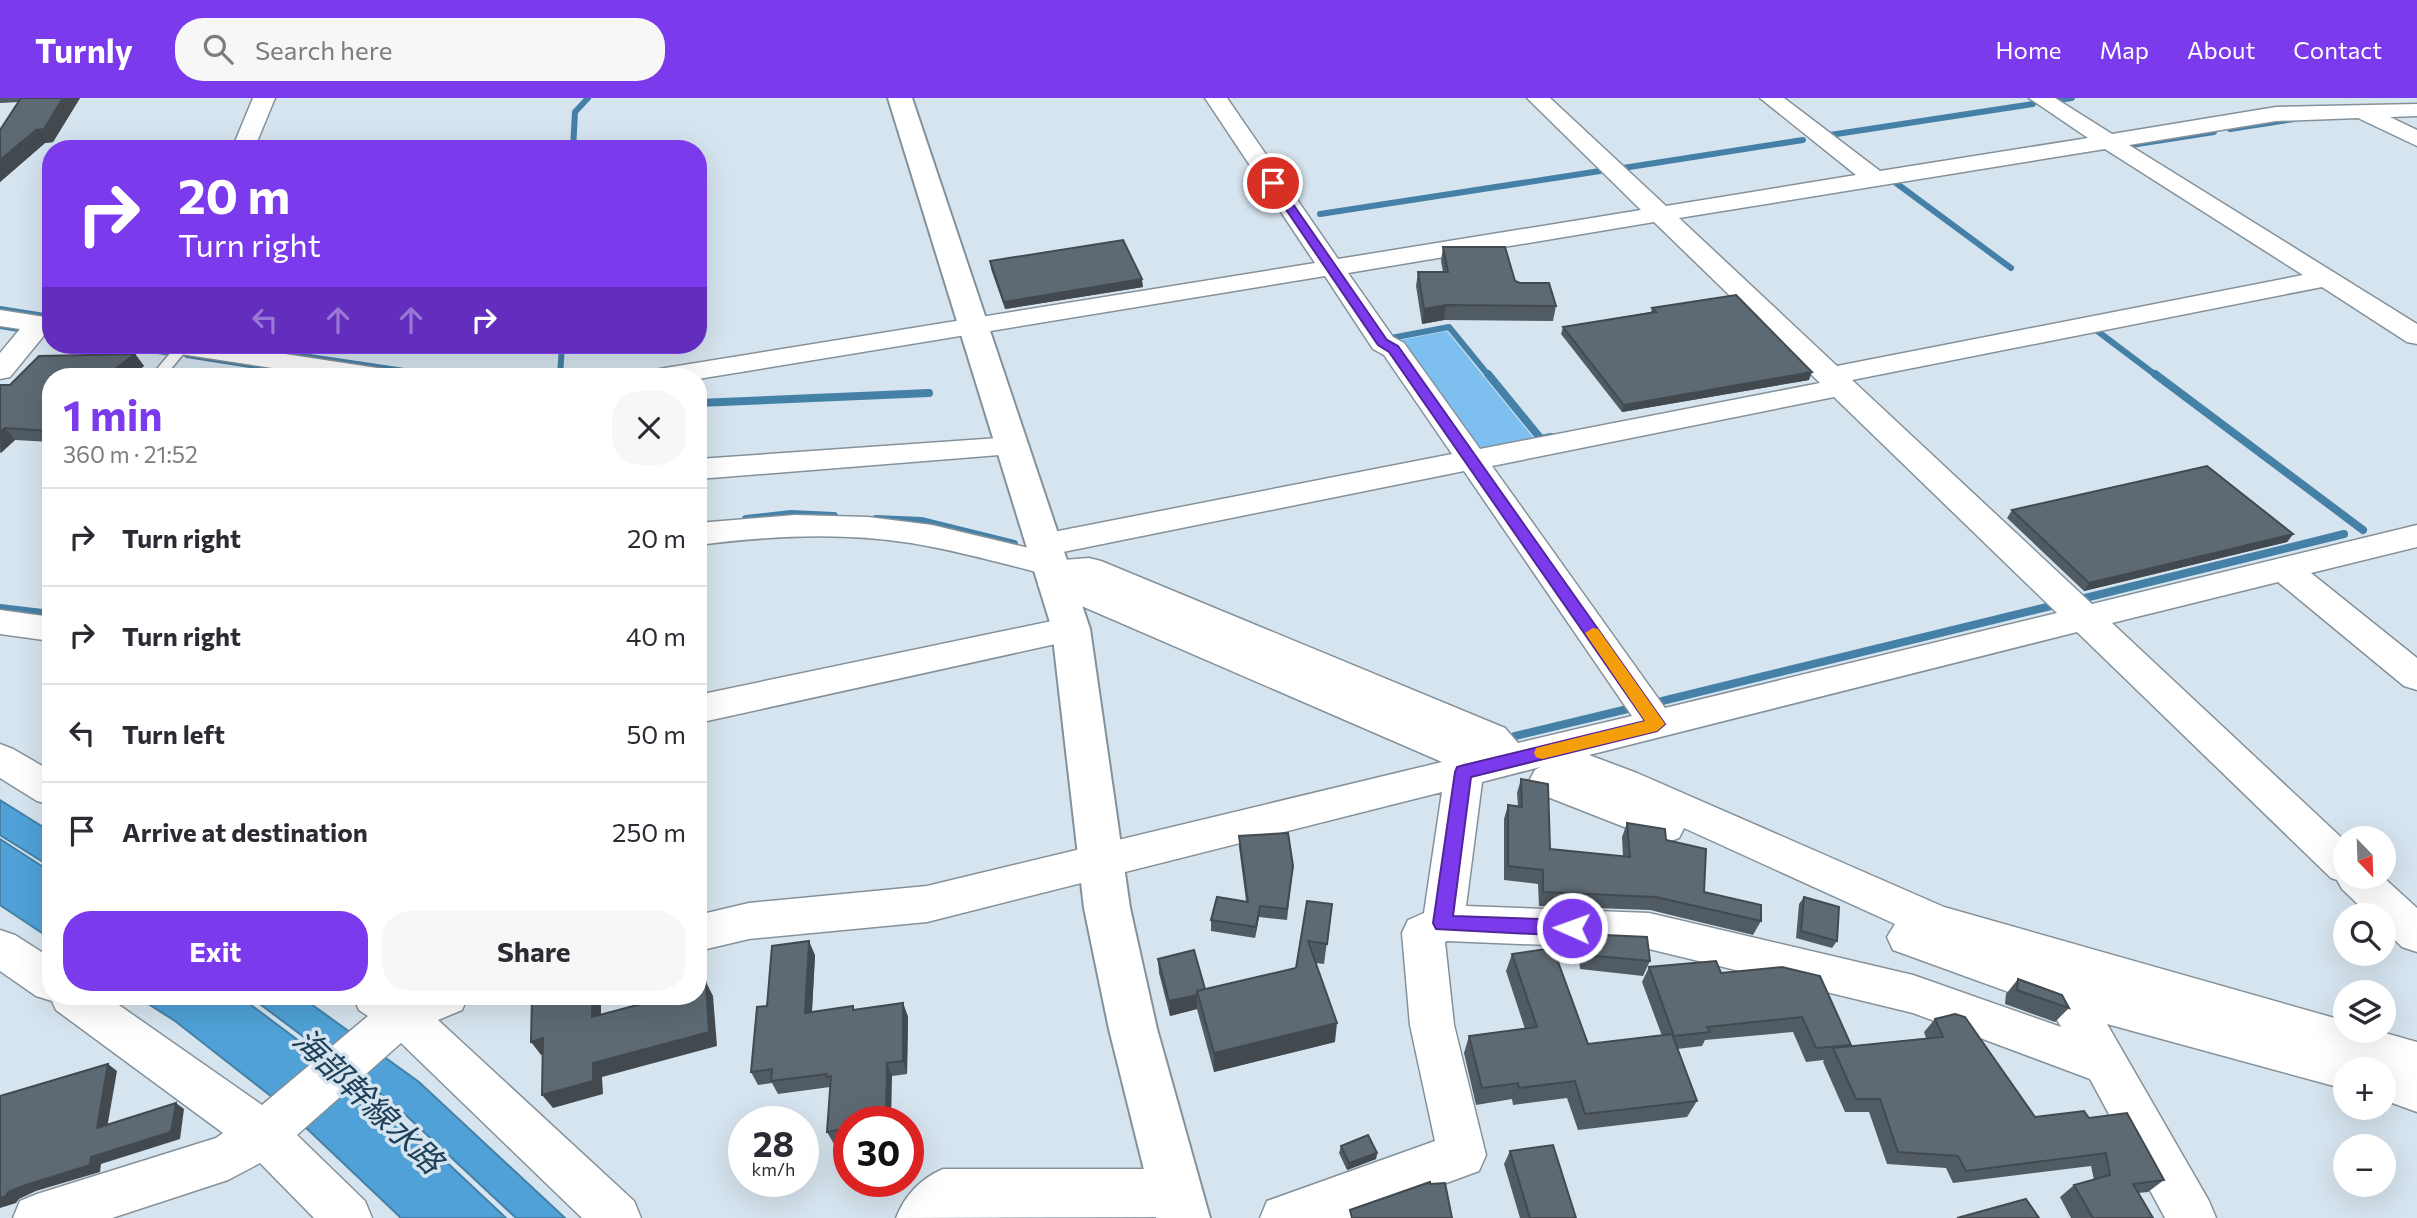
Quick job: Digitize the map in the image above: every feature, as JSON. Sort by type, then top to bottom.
[{"type":"street","points":[[247,140],[264,98]]},
{"type":"street","points":[[900,98],[1071,629],[1108,908],[1133,1028],[1179,1206],[943,1193],[920,1218]]},
{"type":"street","points":[[1216,98],[1383,343],[1394,349],[1657,724]]},
{"type":"street","points":[[1538,98],[2333,855]]},
{"type":"street","points":[[1771,98],[1877,180]]},
{"type":"street","points":[[2040,98],[2417,336]]},
{"type":"street","points":[[707,369],[2346,102],[2417,110]]},
{"type":"street","points":[[2346,102],[2417,139]]},
{"type":"street","points":[[1050,567],[1470,460],[2325,279]]},
{"type":"street","points":[[0,318],[42,325]]},
{"type":"street","points":[[0,371],[42,328]]},
{"type":"street","points":[[231,354],[324,368]]},
{"type":"street","points":[[707,468],[1013,446]]},
{"type":"street","points":[[707,533],[782,526],[890,529],[952,539],[1050,567],[1081,592],[1712,846],[1915,940],[2065,993],[2333,1064]]},
{"type":"street","points":[[707,931],[749,921],[927,904],[2417,536]]},
{"type":"street","points":[[2284,569],[2417,677]]},
{"type":"street","points":[[0,622],[42,628]]},
{"type":"street","points":[[707,707],[1071,629]]},
{"type":"street","points":[[0,759],[42,785]]},
{"type":"street","points":[[1443,923],[1502,763]]},
{"type":"street","points":[[1502,763],[1624,784],[1936,923],[2417,1063]]},
{"type":"street","points":[[2369,889],[2417,934]]},
{"type":"street","points":[[1284,1218],[1461,1155],[1432,1025],[1423,933],[1443,923],[1649,931],[1913,994],[2106,1065]]},
{"type":"street","points":[[0,948],[42,976]]},
{"type":"street","points":[[2065,993],[2192,1218]]},
{"type":"street","points":[[85,1005],[273,1125],[348,1218]]},
{"type":"street","points":[[37,1218],[228,1157],[273,1125],[387,1013],[415,1005]]},
{"type":"street","points":[[387,1013],[617,1218]]},
{"type":"street","points":[[2396,1083],[2417,1090]]},
{"type":"shaded area","points":[[1447,331],[1536,441],[1484,452],[1473,449],[1395,341]]},
{"type":"water","points":[[0,800],[42,826],[42,861],[0,835]]},
{"type":"water","points":[[0,839],[42,866],[42,933],[0,905]]},
{"type":"water","name":"海部幹線水路","points":[[150,1005],[251,1005],[390,1109],[506,1218],[401,1218],[281,1104],[175,1021]]},
{"type":"water","points":[[261,1005],[312,1005],[419,1082],[565,1218],[516,1218],[395,1105]]},
{"type":"building","points":[[21,98],[63,98],[44,129],[36,130],[0,160],[0,130]]},
{"type":"building","points":[[1123,240],[1142,279],[1004,302],[990,261]]},
{"type":"building","points":[[1443,247],[1505,247],[1515,281],[1549,283],[1556,306],[1446,305],[1424,309],[1418,272],[1448,272]]},
{"type":"building","points":[[1736,295],[1812,372],[1624,405],[1563,327],[1656,312],[1652,308]]},
{"type":"building","points":[[135,354],[117,368],[42,368],[42,430],[5,428],[0,432],[0,385],[10,385],[39,356]]},
{"type":"building","points":[[2207,466],[2293,534],[2089,583],[2012,510]]},
{"type":"building","points":[[1521,779],[1548,784],[1550,849],[1630,857],[1627,823],[1665,829],[1666,840],[1706,849],[1704,892],[1761,905],[1761,921],[1656,897],[1543,892],[1543,870],[1508,866],[1508,805],[1522,807]]},
{"type":"building","points":[[1288,833],[1293,866],[1287,909],[1260,906],[1256,927],[1211,920],[1217,897],[1248,902],[1239,836]]},
{"type":"building","points":[[1804,897],[1839,907],[1837,941],[1801,931]]},
{"type":"building","points":[[1307,901],[1332,904],[1327,944],[1308,941],[1337,1023],[1214,1053],[1197,991],[1296,968]]},
{"type":"building","points":[[1584,934],[1647,937],[1650,961],[1586,955]]},
{"type":"building","points":[[809,941],[805,1013],[903,1003],[903,1061],[887,1063],[886,1106],[833,1106],[833,1131],[827,1132],[831,1076],[827,1077],[827,1074],[771,1081],[772,1069],[751,1072],[757,1007],[767,1006],[772,946]]},
{"type":"building","points":[[1553,948],[1588,1044],[1672,1034],[1697,1101],[1585,1114],[1575,1081],[1519,1088],[1518,1083],[1482,1088],[1469,1036],[1537,1027],[1512,954]]},
{"type":"building","points":[[1194,950],[1205,989],[1197,991],[1197,995],[1169,1001],[1158,959]]},
{"type":"building","points":[[1716,961],[1721,973],[1782,967],[1820,976],[1851,1045],[1816,1048],[1802,1017],[1707,1027],[1710,1032],[1674,1036],[1649,967]]},
{"type":"building","points":[[2018,979],[2062,995],[2069,1008],[2017,990]]},
{"type":"building","points":[[707,999],[709,1032],[593,1063],[593,1081],[542,1095],[543,1038],[531,1042],[532,1005],[592,1005],[592,1017],[637,1005],[707,1005]]},
{"type":"building","points":[[1955,1014],[1965,1017],[2035,1117],[2084,1111],[2089,1118],[2127,1113],[2164,1180],[2133,1184],[2153,1218],[2093,1218],[2074,1185],[2110,1175],[2106,1153],[1966,1171],[1958,1156],[1898,1152],[1880,1099],[1856,1099],[1833,1048],[1943,1037],[1935,1019]]},
{"type":"building","points":[[108,1064],[97,1128],[176,1103],[171,1132],[91,1157],[90,1165],[26,1185],[0,1198],[0,1096]]},
{"type":"building","points":[[1368,1135],[1377,1153],[1349,1163],[1341,1146]]},
{"type":"building","points":[[1553,1145],[1576,1218],[1530,1218],[1510,1151]]},
{"type":"building","points":[[1430,1182],[1445,1183],[1452,1218],[1352,1218],[1350,1210]]},
{"type":"building","points":[[2026,1199],[2039,1218],[1957,1218]]},
{"type":"waterway","points":[[573,140],[575,112],[588,98]]},
{"type":"waterway","points":[[2050,101],[2072,98]]},
{"type":"waterway","points":[[1830,135],[2033,104]]},
{"type":"waterway","points":[[2230,129],[2294,119]]},
{"type":"waterway","points":[[2137,155],[2131,152],[2131,145],[2214,132]]},
{"type":"waterway","points":[[1623,168],[1803,140]]},
{"type":"waterway","points":[[1320,214],[1600,171]]},
{"type":"waterway","points":[[1896,183],[2011,268]]},
{"type":"waterway","points":[[0,309],[42,316]]},
{"type":"waterway","points":[[0,326],[24,330]]},
{"type":"waterway","points":[[1387,332],[1391,338],[1449,327],[1489,376]]},
{"type":"waterway","points":[[2096,330],[2157,376]]},
{"type":"waterway","points":[[290,354],[384,368]]},
{"type":"waterway","points":[[561,354],[561,368]]},
{"type":"waterway","points":[[187,355],[269,368]]},
{"type":"waterway","points":[[1488,374],[1541,439],[1551,437]]},
{"type":"waterway","points":[[2155,374],[2363,530]]},
{"type":"waterway","points":[[707,403],[929,393]]},
{"type":"waterway","points":[[746,519],[791,514],[834,516]]},
{"type":"waterway","points":[[876,519],[921,521],[1014,544]]},
{"type":"waterway","points":[[2081,599],[2344,534]]},
{"type":"waterway","points":[[1654,703],[2055,605]]},
{"type":"waterway","points":[[0,608],[42,613]]},
{"type":"waterway","points":[[1515,736],[1636,707]]},
{"type":"slow traffic","points":[[1542,753],[1657,724],[1593,633]]},
{"type":"route","points":[[1273,183],[1383,343],[1394,349],[1657,724],[1464,772],[1443,923],[1572,928]]}]
